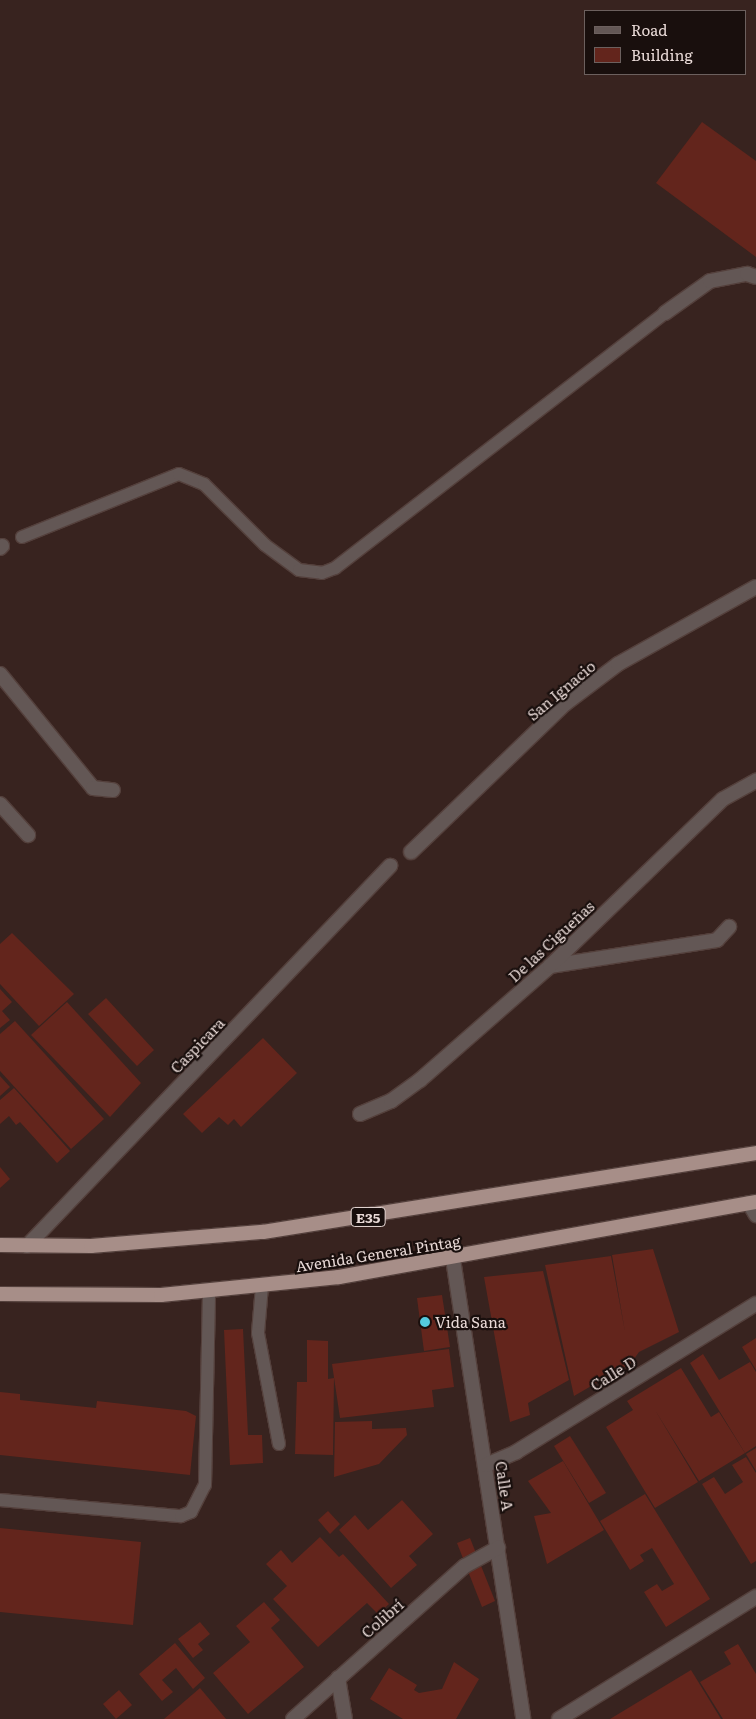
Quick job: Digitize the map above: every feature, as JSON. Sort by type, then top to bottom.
[{"type":"highway","name":"E35","points":[[0,1245],[27,1246],[154,1242],[263,1232],[756,1153]]},
{"type":"highway","name":"Avenida General Pintag","points":[[0,1294],[69,1297],[209,1292],[262,1286],[453,1259],[754,1207]]},
{"type":"street","points":[[665,313],[710,281],[746,274],[756,278]]},
{"type":"street","name":"San Ignacio","points":[[411,852],[565,704],[618,664],[756,587]]},
{"type":"street","points":[[0,674],[92,788],[113,790]]},
{"type":"street","name":"De las Cigueñas","points":[[360,1114],[392,1101],[420,1080],[550,966],[723,799],[756,781]]},
{"type":"street","points":[[0,804],[28,835]]},
{"type":"street","name":"Caspicara","points":[[27,1246],[390,866]]},
{"type":"street","points":[[550,966],[717,940],[729,927]]},
{"type":"street","name":"Calle A","points":[[453,1259],[523,1719]]},
{"type":"street","name":"Calle D","points":[[486,1466],[516,1452],[756,1304]]},
{"type":"street","name":"Colibrí","points":[[293,1719],[466,1566],[498,1548]]},
{"type":"street","points":[[559,1719],[756,1597]]},
{"type":"street","points":[[338,1678],[345,1719]]},
{"type":"lane","points":[[22,537],[179,474],[204,484],[265,545],[299,570],[322,573],[335,568],[665,313]]},
{"type":"lane","points":[[262,1286],[258,1333],[279,1444]]},
{"type":"lane","points":[[0,1500],[181,1516],[191,1512],[205,1485],[209,1292]]},
{"type":"building","points":[[702,122],[756,161],[756,257],[656,183]]},
{"type":"building","points":[[12,933],[74,994],[39,1026],[0,984],[0,944]]},
{"type":"building","points":[[0,989],[12,1002],[2,1011],[10,1020],[0,1028]]},
{"type":"building","points":[[106,998],[154,1050],[137,1066],[88,1014]]},
{"type":"building","points":[[67,1002],[141,1083],[110,1117],[31,1035]]},
{"type":"building","points":[[15,1021],[104,1119],[71,1149],[0,1071],[0,1034]]},
{"type":"building","points":[[263,1038],[297,1073],[241,1127],[234,1119],[228,1125],[219,1117],[202,1133],[183,1114]]},
{"type":"building","points":[[0,1076],[10,1087],[0,1096]]},
{"type":"building","points":[[14,1088],[70,1151],[57,1163],[20,1122],[16,1125],[9,1116],[0,1124],[0,1100]]},
{"type":"building","points":[[0,1167],[10,1179],[0,1188]]},
{"type":"building","points":[[653,1249],[679,1332],[639,1352],[631,1363],[574,1396],[545,1265],[611,1256],[625,1332],[612,1255]]},
{"type":"building","points":[[543,1271],[569,1380],[528,1403],[530,1415],[510,1422],[484,1277]]},
{"type":"building","points":[[442,1295],[450,1347],[424,1351],[417,1298]]},
{"type":"building","points":[[243,1329],[248,1435],[262,1435],[263,1463],[230,1465],[224,1330]]},
{"type":"building","points":[[756,1338],[756,1370],[742,1347]]},
{"type":"building","points":[[307,1340],[328,1341],[328,1379],[334,1378],[333,1455],[295,1454],[297,1382],[307,1382]]},
{"type":"building","points":[[449,1349],[454,1387],[432,1390],[434,1407],[340,1418],[332,1364]]},
{"type":"building","points":[[703,1354],[719,1380],[750,1362],[756,1372],[756,1446],[745,1453],[690,1363]]},
{"type":"building","points":[[681,1368],[711,1417],[719,1412],[745,1453],[699,1481],[655,1410],[698,1482],[655,1508],[606,1427],[633,1410],[627,1401]]},
{"type":"building","points":[[0,1392],[20,1394],[20,1400],[96,1408],[97,1401],[186,1411],[196,1416],[190,1475],[0,1455]]},
{"type":"building","points":[[372,1421],[372,1429],[406,1428],[407,1435],[379,1464],[334,1477],[335,1422]]},
{"type":"building","points":[[570,1436],[606,1493],[589,1503],[554,1446]]},
{"type":"building","points":[[756,1448],[756,1471],[746,1454]]},
{"type":"building","points":[[746,1457],[756,1473],[756,1561],[751,1564],[702,1484],[714,1477],[725,1494],[743,1482],[732,1465]]},
{"type":"building","points":[[563,1461],[604,1530],[547,1564],[534,1516],[551,1513],[528,1481]]},
{"type":"building","points":[[645,1494],[710,1599],[666,1627],[644,1592],[657,1584],[662,1591],[674,1584],[652,1548],[640,1555],[644,1561],[630,1570],[600,1521]]},
{"type":"building","points":[[402,1500],[433,1534],[409,1556],[417,1565],[391,1588],[339,1530],[355,1515],[368,1530]]},
{"type":"building","points":[[328,1511],[340,1524],[330,1534],[318,1520]]},
{"type":"building","points":[[0,1528],[141,1542],[133,1625],[0,1612]]},
{"type":"building","points":[[320,1537],[339,1557],[343,1554],[389,1604],[378,1614],[367,1603],[318,1647],[273,1599],[287,1586],[266,1564],[281,1550],[292,1563]]},
{"type":"building","points":[[470,1538],[495,1601],[482,1607],[457,1543]]},
{"type":"building","points":[[264,1602],[280,1620],[271,1628],[304,1667],[248,1714],[213,1673],[250,1642],[236,1626]]},
{"type":"building","points":[[200,1622],[210,1634],[198,1644],[203,1650],[193,1658],[178,1639]]},
{"type":"building","points":[[175,1643],[205,1678],[193,1689],[176,1668],[162,1680],[173,1692],[162,1701],[139,1674]]},
{"type":"building","points":[[738,1644],[756,1674],[756,1719],[723,1719],[700,1682],[731,1664],[724,1652]]},
{"type":"building","points":[[454,1662],[479,1679],[456,1719],[403,1719],[370,1699],[389,1668],[417,1685],[414,1690],[419,1693],[442,1689]]},
{"type":"building","points":[[691,1670],[721,1719],[610,1719]]},
{"type":"building","points":[[200,1688],[226,1719],[164,1719]]},
{"type":"building","points":[[119,1690],[132,1705],[116,1719],[103,1704]]},
{"type":"place","name":"Vida Sana","points":[[425,1322]]}]
